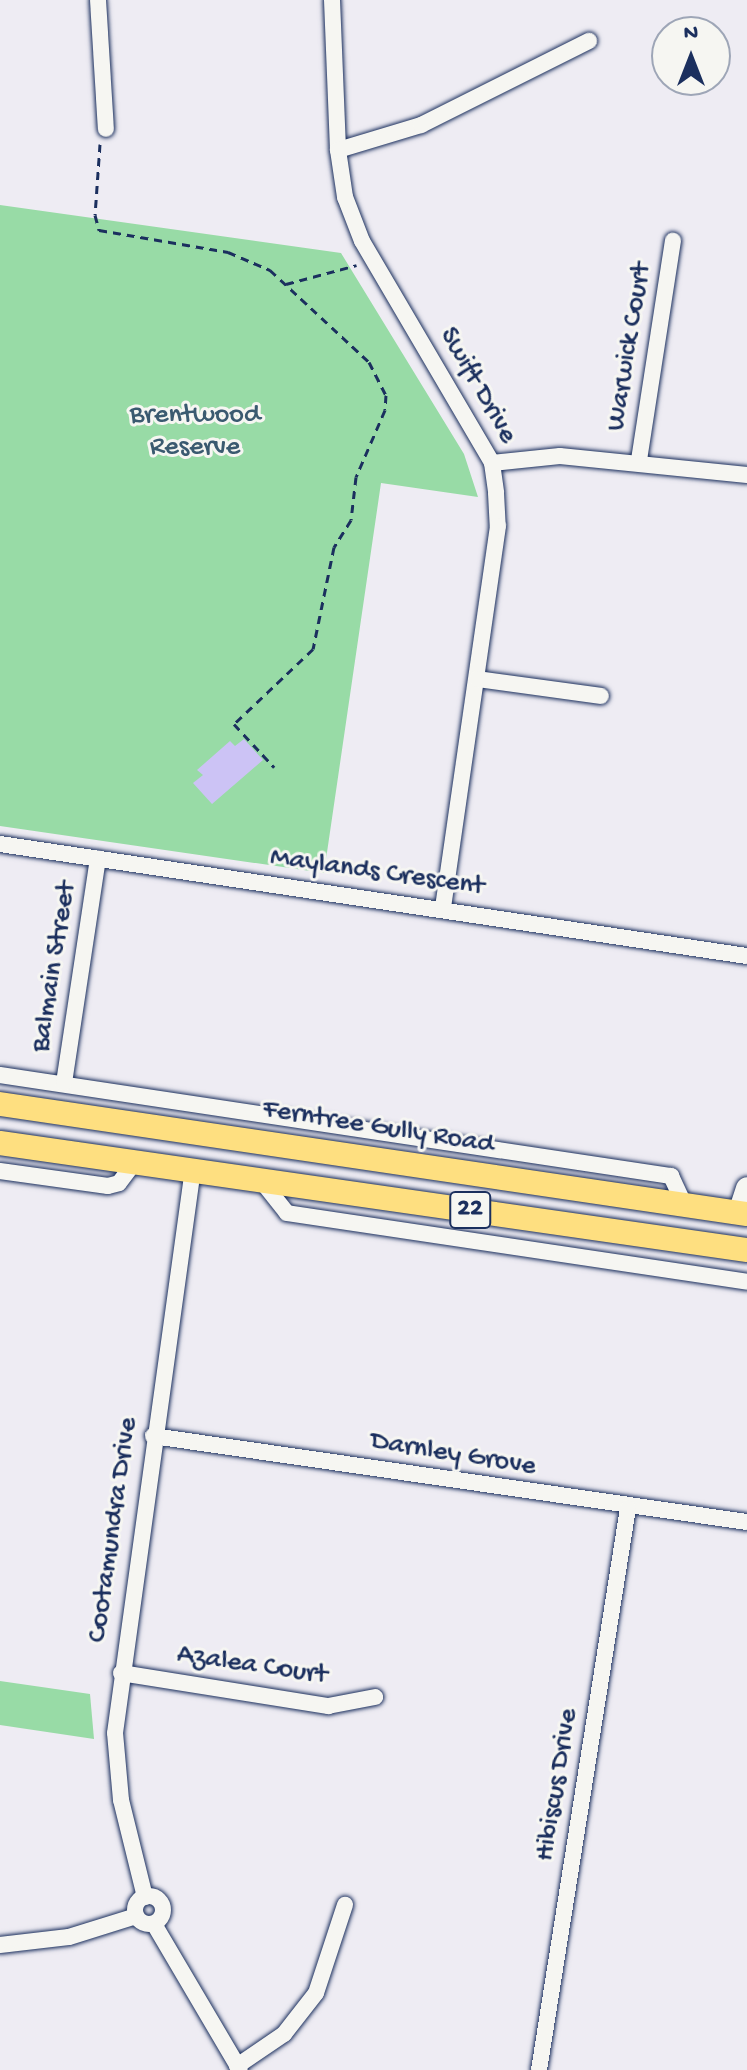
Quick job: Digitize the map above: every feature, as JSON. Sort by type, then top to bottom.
[{"type":"main road","name":"Ferntree Gully Road","points":[[0,1104],[743,1213]]},
{"type":"main road","points":[[193,1169],[198,1131]]},
{"type":"main road","name":"22","points":[[0,1143],[747,1250]]},
{"type":"main road","points":[[743,1213],[747,1250]]},
{"type":"street","points":[[98,0],[106,129]]},
{"type":"street","name":"Swift Drive","points":[[332,0],[338,150],[345,197],[362,241],[492,463],[498,526],[443,908]]},
{"type":"street","points":[[338,150],[421,125],[589,41]]},
{"type":"street","name":"Warwick Court","points":[[639,460],[673,241]]},
{"type":"street","points":[[492,463],[560,456],[639,460],[747,475]]},
{"type":"street","points":[[477,679],[601,696]]},
{"type":"street","name":"Maylands Crescent","points":[[0,844],[747,956]]},
{"type":"street","name":"Balmain Street","points":[[64,1083],[98,859]]},
{"type":"street","points":[[0,1075],[671,1176],[684,1204]]},
{"type":"street","points":[[0,1171],[114,1186],[135,1162]]},
{"type":"street","name":"Cootamundra Drive","points":[[145,1897],[121,1800],[115,1733],[153,1436],[193,1169]]},
{"type":"street","points":[[260,1179],[287,1213],[747,1282]]},
{"type":"street","points":[[743,1213],[747,1188]]},
{"type":"street","points":[[616,1262],[620,1232]]},
{"type":"street","name":"Darnley Grove","points":[[153,1436],[628,1508],[747,1522]]},
{"type":"street","name":"Hibiscus Drive","points":[[539,2070],[628,1508]]},
{"type":"street","name":"Azalea Court","points":[[121,1673],[328,1706],[375,1697]]},
{"type":"street","points":[[136,1916],[135,1907],[145,1897],[162,1904],[161,1918],[154,1924]]},
{"type":"street","points":[[0,1945],[69,1937],[136,1916],[154,1924],[239,2068],[284,2034],[316,1993],[345,1905]]},
{"type":"path","points":[[106,129],[97,150],[95,215],[99,230],[228,252],[270,270],[369,362],[386,395],[385,410],[356,477],[351,520],[334,547],[313,649],[234,724],[274,767]]},
{"type":"path","points":[[286,284],[357,265]]},
{"type":"green space","name":"Brentwood Reserve","points":[[0,205],[341,253],[464,454],[478,497],[381,483],[324,873],[0,826]]},
{"type":"green space","points":[[0,1681],[90,1694],[94,1739],[0,1725]]},
{"type":"building","points":[[244,739],[263,760],[212,804],[193,783],[203,775],[197,770],[230,741],[235,746]]}]
